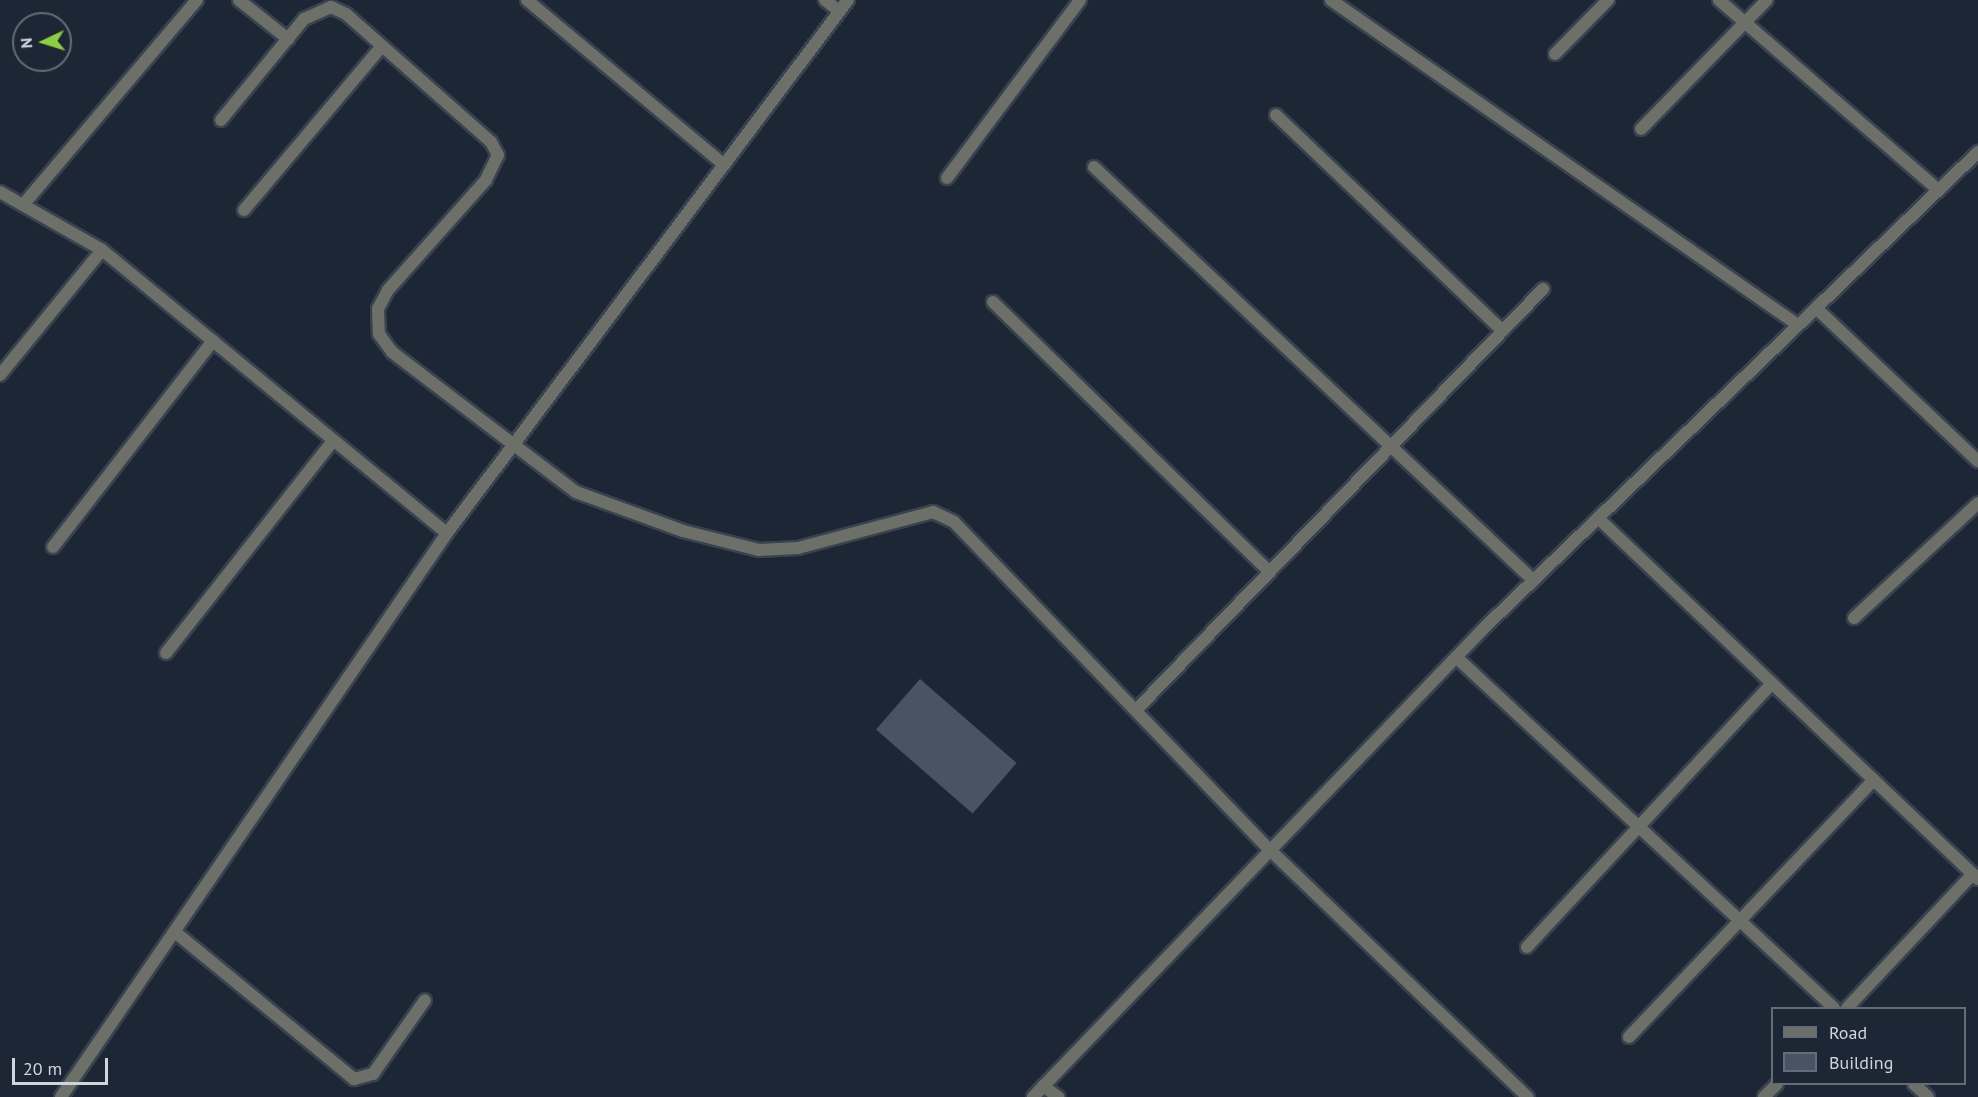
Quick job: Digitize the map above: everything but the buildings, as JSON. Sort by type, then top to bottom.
[{"type":"street","points":[[22,205],[197,0]]},
{"type":"street","points":[[239,0],[288,39]]},
{"type":"street","points":[[527,0],[724,165]]},
{"type":"street","points":[[825,0],[839,11]]},
{"type":"street","points":[[61,1097],[447,534],[848,0]]},
{"type":"street","points":[[947,178],[1080,0]]},
{"type":"street","points":[[1331,0],[1798,325]]},
{"type":"street","points":[[1555,54],[1608,0]]},
{"type":"street","points":[[1719,0],[1938,190]]},
{"type":"street","points":[[1641,129],[1767,0]]},
{"type":"street","points":[[221,120],[304,19],[331,7],[346,14],[491,142],[498,155],[486,180],[388,290],[378,309],[380,334],[392,352],[513,446],[587,497],[632,515],[759,550],[798,548],[933,512],[954,522],[1138,708],[1270,850],[1528,1097]]},
{"type":"street","points":[[244,210],[382,46]]},
{"type":"street","points":[[1276,115],[1503,331]]},
{"type":"street","points":[[1033,1097],[1456,657],[1533,580],[1978,152]]},
{"type":"street","points":[[1094,166],[1533,580]]},
{"type":"street","points":[[0,192],[102,250],[332,442],[447,534]]},
{"type":"street","points":[[0,375],[102,250]]},
{"type":"street","points":[[1138,708],[1543,289]]},
{"type":"street","points":[[993,302],[1270,572]]},
{"type":"street","points":[[1815,308],[1978,461]]},
{"type":"street","points":[[53,547],[213,341]]},
{"type":"street","points":[[166,653],[332,442]]},
{"type":"street","points":[[1854,618],[1978,503]]},
{"type":"street","points":[[1598,518],[1976,877],[1848,1007]]},
{"type":"street","points":[[1456,657],[1833,1007]]},
{"type":"street","points":[[1527,947],[1772,683]]},
{"type":"street","points":[[1629,1037],[1874,780]]},
{"type":"street","points":[[175,932],[354,1079],[373,1074],[425,1000]]},
{"type":"street","points":[[1764,1097],[1775,1085]]},
{"type":"street","points":[[1916,1085],[1928,1097]]},
{"type":"street","points":[[1043,1086],[1058,1097]]}]
